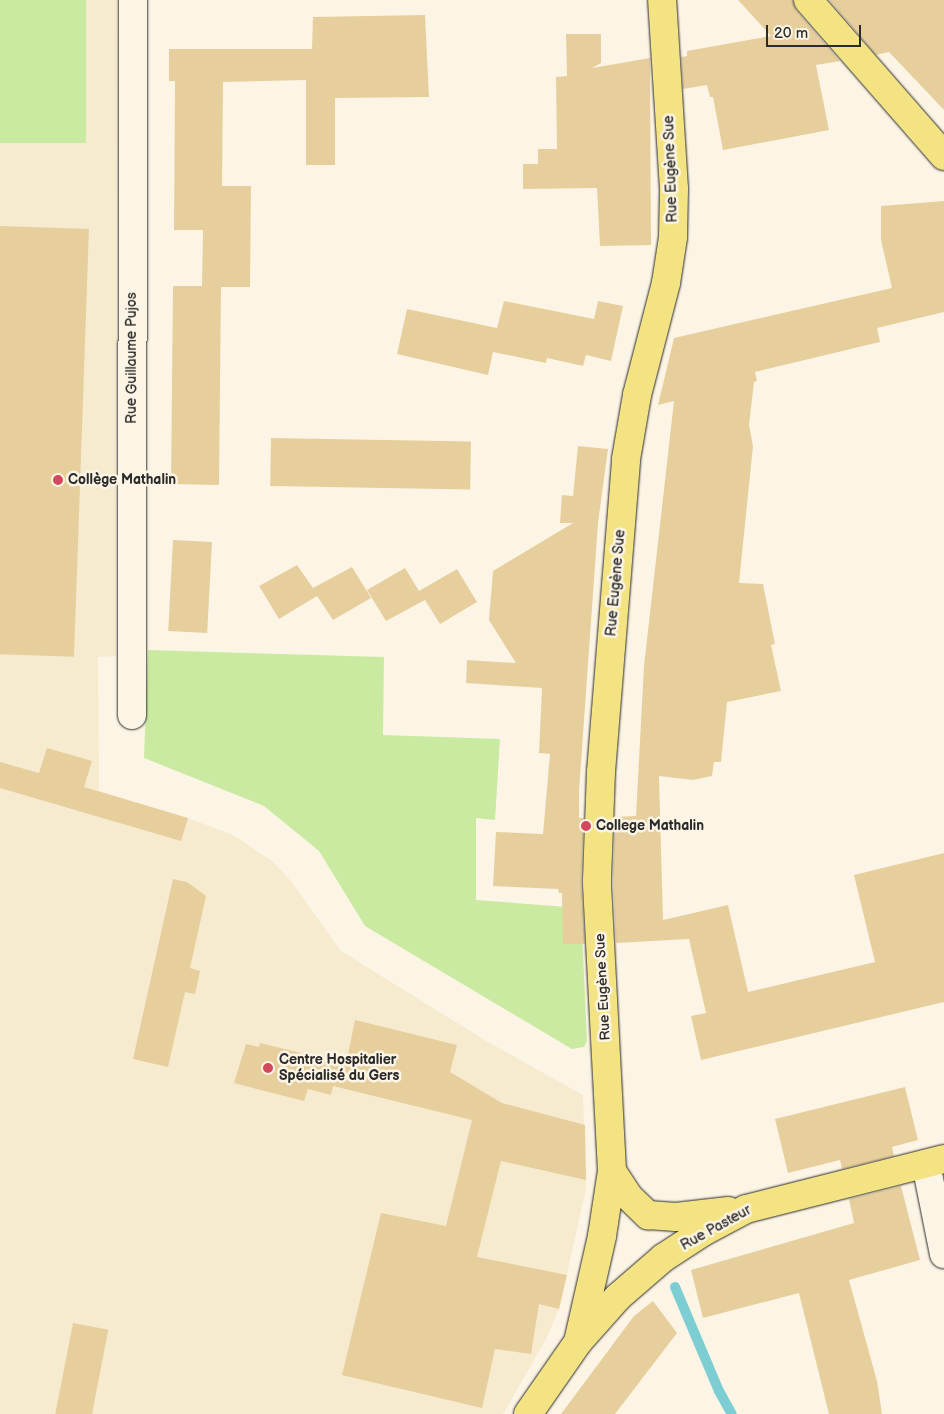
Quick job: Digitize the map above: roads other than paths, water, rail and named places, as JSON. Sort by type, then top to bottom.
[{"type":"main road","name":"Rue Eugène Sue","points":[[578,1342],[602,1236],[612,1171],[597,880],[601,772],[627,451],[637,395],[666,283],[673,238],[674,189],[662,0]]},
{"type":"main road","points":[[808,0],[944,156]]},
{"type":"main road","name":"Rue Pasteur","points":[[528,1414],[578,1342],[618,1297],[663,1258],[746,1209],[935,1162]]},
{"type":"main road","name":"Rue Eugène Sue","points":[[612,1171],[628,1196],[648,1215],[676,1217],[746,1209]]},
{"type":"street","name":"Rue Guillaume Pujos","points":[[132,715],[133,0]]},
{"type":"street","points":[[935,1162],[944,1254]]},
{"type":"waterway","points":[[675,1287],[719,1391],[732,1414]]},
{"type":"place","name":"Collège Mathalin","points":[[58,480]]},
{"type":"place","name":"College Mathalin","points":[[586,826]]},
{"type":"place","name":"Centre Hospitalier Spécialisé du Gers","points":[[268,1068]]}]
